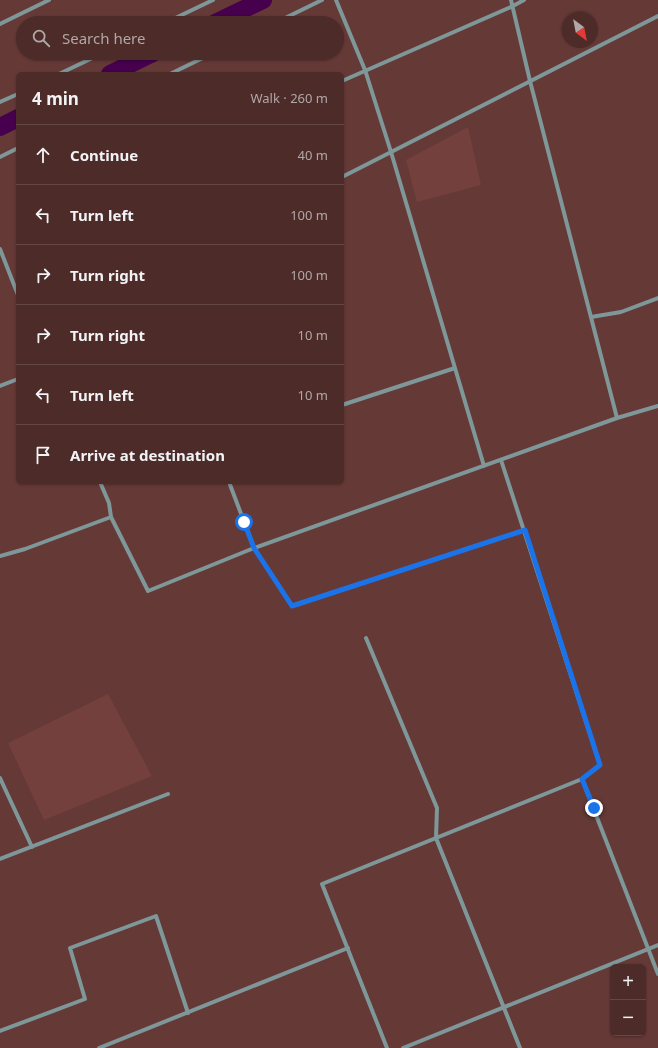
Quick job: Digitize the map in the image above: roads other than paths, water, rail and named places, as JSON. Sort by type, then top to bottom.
[{"type":"street","points":[[16,16],[49,0]]},
{"type":"street","points":[[180,16],[213,0]]},
{"type":"street","points":[[289,16],[322,0]]},
{"type":"street","points":[[336,0],[343,16]]},
{"type":"street","points":[[511,0],[530,81],[618,418]]},
{"type":"street","points":[[344,80],[524,0]]},
{"type":"street","points":[[0,24],[16,16]]},
{"type":"street","points":[[344,177],[658,16]]},
{"type":"street","points":[[344,19],[365,70],[391,152],[484,466]]},
{"type":"street","points":[[63,72],[88,60]]},
{"type":"street","points":[[174,72],[199,60]]},
{"type":"street","points":[[0,102],[16,95]]},
{"type":"street","points":[[0,157],[16,149]]},
{"type":"street","points":[[0,249],[16,290]]},
{"type":"street","points":[[591,317],[621,312],[658,298]]},
{"type":"street","points":[[344,404],[455,368]]},
{"type":"street","points":[[0,386],[16,380]]},
{"type":"street","points":[[101,484],[109,503],[111,517],[148,591],[254,548],[618,418],[658,406]]},
{"type":"street","points":[[387,1048],[322,884],[582,779],[600,765],[525,530],[501,460]]},
{"type":"street","points":[[230,484],[254,548],[292,606],[525,530]]},
{"type":"street","points":[[0,556],[25,549],[111,517]]},
{"type":"street","points":[[366,638],[437,808],[436,838],[520,1048]]},
{"type":"street","points":[[0,778],[32,847]]},
{"type":"street","points":[[582,779],[658,974]]},
{"type":"street","points":[[0,859],[168,794]]},
{"type":"street","points":[[0,1031],[85,999],[70,948],[156,916],[188,1013]]},
{"type":"street","points":[[403,1048],[658,945]]},
{"type":"street","points":[[99,1048],[348,948]]},
{"type":"waterway","points":[[230,16],[263,0]]},
{"type":"waterway","points":[[114,72],[139,60]]},
{"type":"waterway","points":[[0,127],[16,119]]}]
